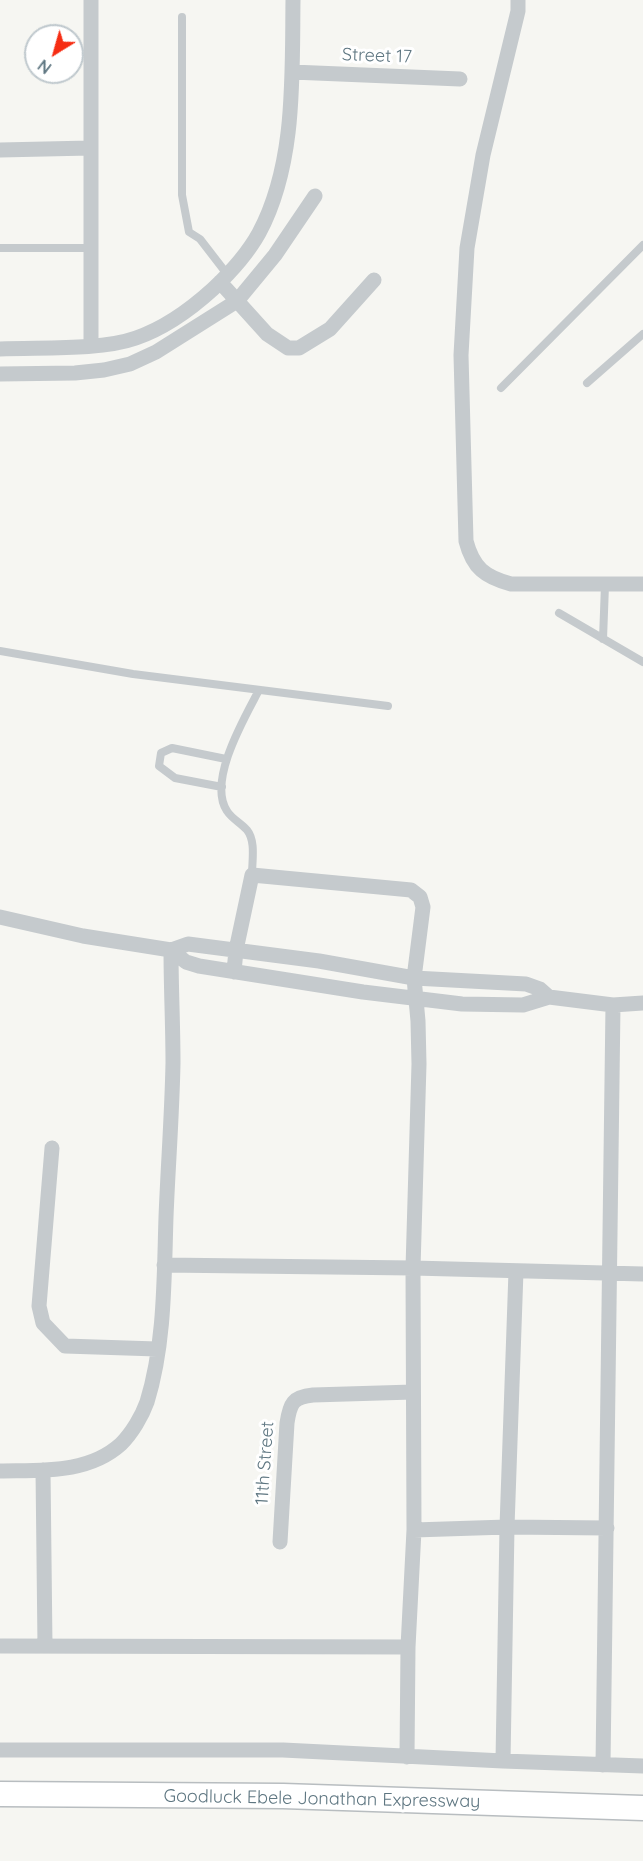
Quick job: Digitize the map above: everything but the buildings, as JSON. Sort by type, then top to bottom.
[{"type":"main road","name":"Goodluck Ebele Jonathan Expressway","points":[[0,1794],[283,1796],[643,1808]]},
{"type":"street","points":[[91,0],[91,345]]},
{"type":"street","points":[[0,349],[91,345],[135,339],[182,315],[224,278],[258,235],[274,197],[286,149],[292,72],[293,0]]},
{"type":"street","points":[[519,0],[483,155],[467,248],[461,355],[466,541],[471,558],[480,570],[495,580],[511,584],[643,584]]},
{"type":"street","name":"Street 17","points":[[292,72],[460,79]]},
{"type":"street","points":[[0,150],[90,148]]},
{"type":"street","points":[[0,374],[75,373],[104,370],[130,364],[156,352],[237,301],[275,255],[315,196]]},
{"type":"street","points":[[224,278],[237,301],[267,334],[288,348],[299,348],[330,329],[374,280]]},
{"type":"street","points":[[234,972],[236,950],[252,875],[398,888],[415,892],[422,900],[414,978],[418,1021],[413,1268],[414,1530],[408,1647],[407,1757]]},
{"type":"street","points":[[0,917],[83,936],[171,950],[188,944],[414,978],[526,984],[540,989],[549,997]]},
{"type":"street","points":[[171,950],[186,962],[234,972],[415,999],[462,1004],[509,1005],[523,1005],[549,997],[613,1005],[643,1003]]},
{"type":"street","points":[[0,1471],[74,1467],[96,1461],[121,1444],[137,1423],[147,1403],[157,1349],[164,1265],[173,1064],[171,950]]},
{"type":"street","points":[[603,1766],[613,1005]]},
{"type":"street","points":[[52,1148],[39,1306],[43,1323],[64,1346],[157,1349]]},
{"type":"street","points":[[164,1265],[413,1268],[643,1275]]},
{"type":"street","points":[[503,1761],[507,1527],[516,1271]]},
{"type":"street","name":"11th Street","points":[[280,1542],[286,1423],[288,1412],[294,1401],[314,1395],[413,1392]]},
{"type":"street","points":[[43,1470],[45,1646]]},
{"type":"street","points":[[414,1530],[507,1527],[607,1528]]},
{"type":"street","points":[[0,1646],[408,1647]]},
{"type":"street","points":[[0,1750],[283,1750],[643,1766]]},
{"type":"lane","points":[[182,17],[182,195],[186,222],[189,232],[200,239],[224,278]]},
{"type":"lane","points":[[501,388],[643,245]]},
{"type":"lane","points":[[0,248],[90,248]]},
{"type":"lane","points":[[587,383],[643,334]]},
{"type":"lane","points":[[603,639],[605,585]]},
{"type":"lane","points":[[559,613],[643,662]]},
{"type":"lane","points":[[0,651],[133,674],[388,706]]},
{"type":"lane","points":[[252,875],[252,840],[248,831],[225,809],[222,787],[226,759],[234,736],[259,690]]},
{"type":"lane","points":[[222,787],[175,778],[159,766],[159,759],[161,753],[172,748],[226,759]]}]
